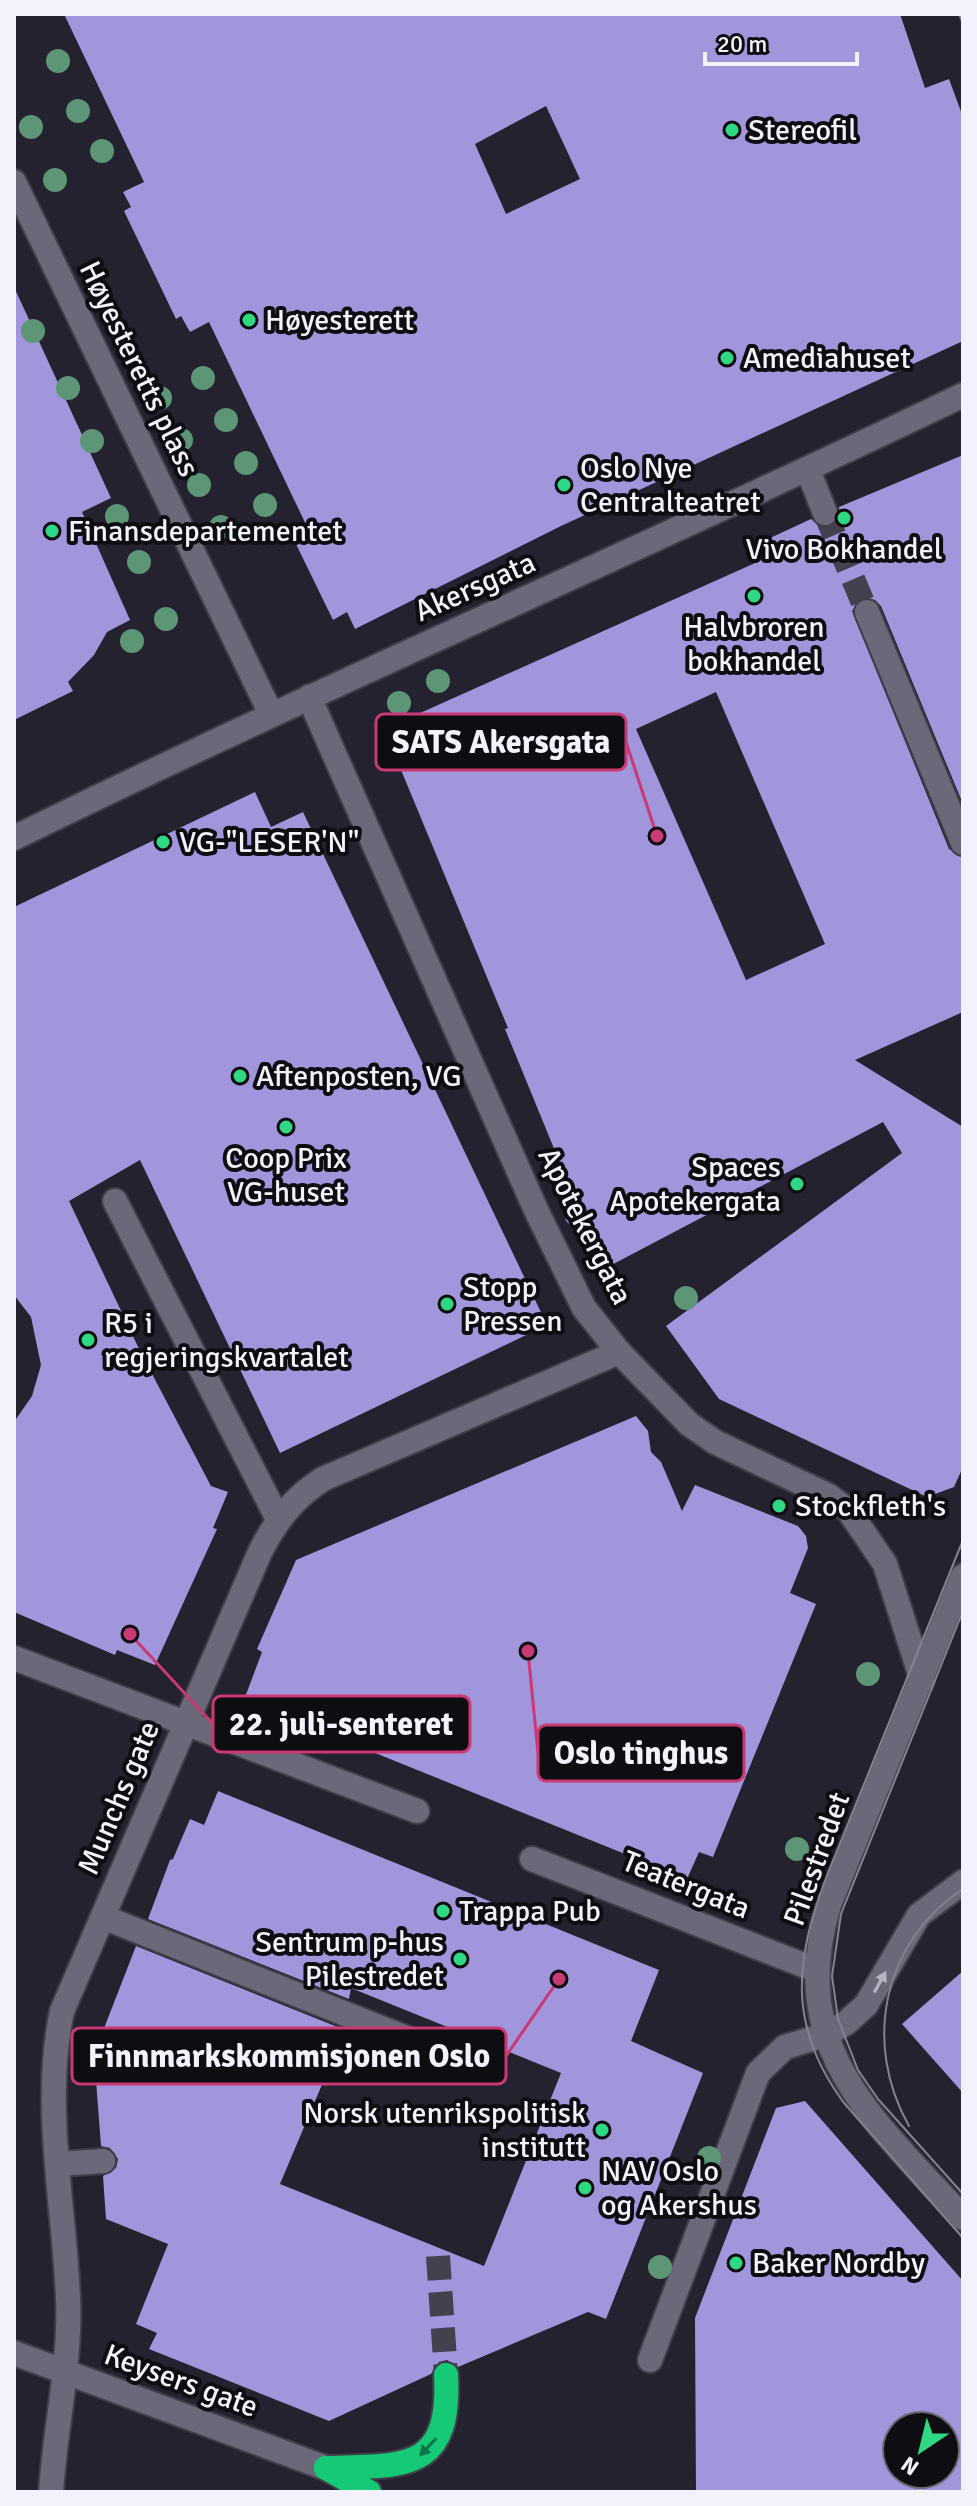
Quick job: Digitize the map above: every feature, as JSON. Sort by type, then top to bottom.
[{"type":"highway","points":[[326,2468],[405,2465],[424,2454],[441,2433],[448,2406],[446,2375]]},
{"type":"highway","points":[[326,2468],[369,2492]]},
{"type":"street","name":"Høyesteretts plass","points":[[14,182],[271,714]]},
{"type":"street","name":"Akersgata","points":[[14,838],[271,714],[808,470],[963,395]]},
{"type":"street","points":[[808,470],[825,513]]},
{"type":"street","points":[[867,612],[963,843]]},
{"type":"street","name":"Apotekergata","points":[[309,697],[565,1273],[584,1308],[619,1352],[689,1424],[715,1442],[829,1496],[849,1511],[885,1564],[922,1680]]},
{"type":"street","points":[[115,1201],[278,1519]]},
{"type":"street","name":"Munchs gate","points":[[51,2492],[68,2300],[55,2046],[62,2011],[260,1552],[278,1519],[301,1493],[323,1479],[619,1352]]},
{"type":"street","name":"Pilestredet","points":[[963,1576],[829,1905],[816,1970],[825,2035],[837,2068],[853,2092],[963,2218]]},
{"type":"street","points":[[14,1658],[185,1726],[417,1811]]},
{"type":"street","name":"Teatergata","points":[[532,1859],[816,1970]]},
{"type":"street","points":[[650,2360],[758,2073],[785,2047],[825,2035],[846,2023],[866,2005],[919,1915],[963,1882]]},
{"type":"street","points":[[103,1917],[406,2038]]},
{"type":"street","points":[[59,2164],[103,2161]]},
{"type":"street","name":"Keysers gate","points":[[14,2353],[326,2468]]},
{"type":"building","points":[[64,14],[900,14],[925,88],[949,79],[963,117],[963,341],[561,526],[355,629],[347,612],[333,620],[295,542],[311,535],[209,322],[190,332],[181,316],[176,319],[124,211],[131,207],[123,192],[144,182]],"holes":[[[546,106],[580,179],[506,214],[475,144]]]},
{"type":"building","name":"Finansdepartementet","points":[[14,287],[111,498],[82,512],[130,620],[107,632],[94,655],[68,682],[73,691],[14,720]]},
{"type":"building","points":[[963,455],[963,804],[881,606],[875,600],[862,598],[852,611],[949,849],[963,858],[963,1012],[855,1060],[963,1127],[963,1467],[954,1487],[927,1497],[719,1399],[666,1326],[902,1153],[883,1122],[602,1270],[565,1219],[580,1212],[394,753],[410,746],[400,722],[764,559],[757,544],[811,519],[822,528],[831,527],[840,516],[839,507]],"holes":[[[716,692],[825,944],[746,980],[636,729]]]},
{"type":"building","name":"Aftenposten, VG","points":[[255,792],[271,827],[303,812],[547,1325],[280,1453],[140,1160],[69,1201],[141,1353],[211,1486],[228,1492],[213,1528],[217,1529],[155,1665],[117,1650],[115,1655],[14,1612],[14,1422],[32,1396],[41,1365],[31,1317],[14,1295],[14,907]]},
{"type":"building","points":[[636,1416],[648,1431],[651,1452],[661,1462],[682,1511],[695,1485],[798,1526],[806,1536],[808,1548],[790,1593],[816,1604],[713,1857],[699,1852],[687,1879],[244,1700],[262,1652],[257,1649],[296,1560]]},
{"type":"building","points":[[218,1791],[659,1970],[631,2041],[703,2073],[606,2319],[588,2312],[458,2367],[447,2360],[439,2362],[431,2374],[329,2421],[149,2349],[157,2333],[136,2324],[168,2244],[106,2219],[103,2176],[116,2168],[118,2159],[110,2148],[101,2146],[94,2054],[136,1946],[345,2030],[280,2184],[484,2266],[561,2073],[351,1988],[349,1999],[148,1919],[170,1860],[190,1819],[204,1825]]},
{"type":"building","points":[[963,1971],[963,2093],[902,2024]]},
{"type":"building","points":[[805,2101],[963,2281],[963,2492],[696,2492],[695,2318],[776,2108]]},
{"type":"tunnel","points":[[825,513],[867,612]]},
{"type":"tunnel","points":[[438,2256],[446,2375]]},
{"type":"tram line","points":[[959,14],[963,24]]},
{"type":"tram line","points":[[963,1540],[815,1909],[807,1938],[802,1994],[805,2021],[813,2048],[844,2103],[963,2238]]},
{"type":"tram line","points":[[963,1611],[841,1914],[832,1976],[838,2019],[858,2070],[878,2099],[963,2194]]},
{"type":"tram line","points":[[909,2126],[895,2094],[886,2061],[884,2028],[888,1996],[898,1965],[914,1936],[936,1911],[963,1889]]},
{"type":"place","name":"Stereofil","points":[[732,130]]},
{"type":"place","name":"Høyesterett","points":[[249,320]]},
{"type":"place","name":"Amediahuset","points":[[727,358]]},
{"type":"place","name":"Oslo Nye Centralteatret","points":[[564,485]]},
{"type":"place","name":"Vivo Bokhandel","points":[[844,518]]},
{"type":"place","name":"Finansdepartementet","points":[[52,531]]},
{"type":"place","name":"Halvbroren bokhandel","points":[[754,596]]},
{"type":"place","name":"SATS Akersgata","points":[[657,836]]},
{"type":"place","name":"VG-\"LESER'N\"","points":[[163,842]]},
{"type":"place","name":"Aftenposten, VG","points":[[240,1076]]},
{"type":"place","name":"Coop Prix VG-huset","points":[[286,1127]]},
{"type":"place","name":"Spaces Apotekergata","points":[[797,1184]]},
{"type":"place","name":"Stopp Pressen","points":[[447,1304]]},
{"type":"place","name":"R5 i regjeringskvartalet","points":[[88,1340]]},
{"type":"place","name":"Stockfleth's","points":[[779,1506]]},
{"type":"place","name":"22. juli-senteret","points":[[130,1634]]},
{"type":"place","name":"Oslo tinghus","points":[[528,1651]]},
{"type":"place","name":"Trappa Pub","points":[[443,1911]]},
{"type":"place","name":"Sentrum p-hus Pilestredet","points":[[460,1959]]},
{"type":"place","name":"Finnmarkskommisjonen Oslo","points":[[559,1979]]},
{"type":"place","name":"Norsk utenrikspolitisk institutt","points":[[602,2130]]},
{"type":"place","name":"NAV Oslo og Akershus","points":[[585,2188]]},
{"type":"place","name":"Baker Nordby","points":[[736,2263]]}]
